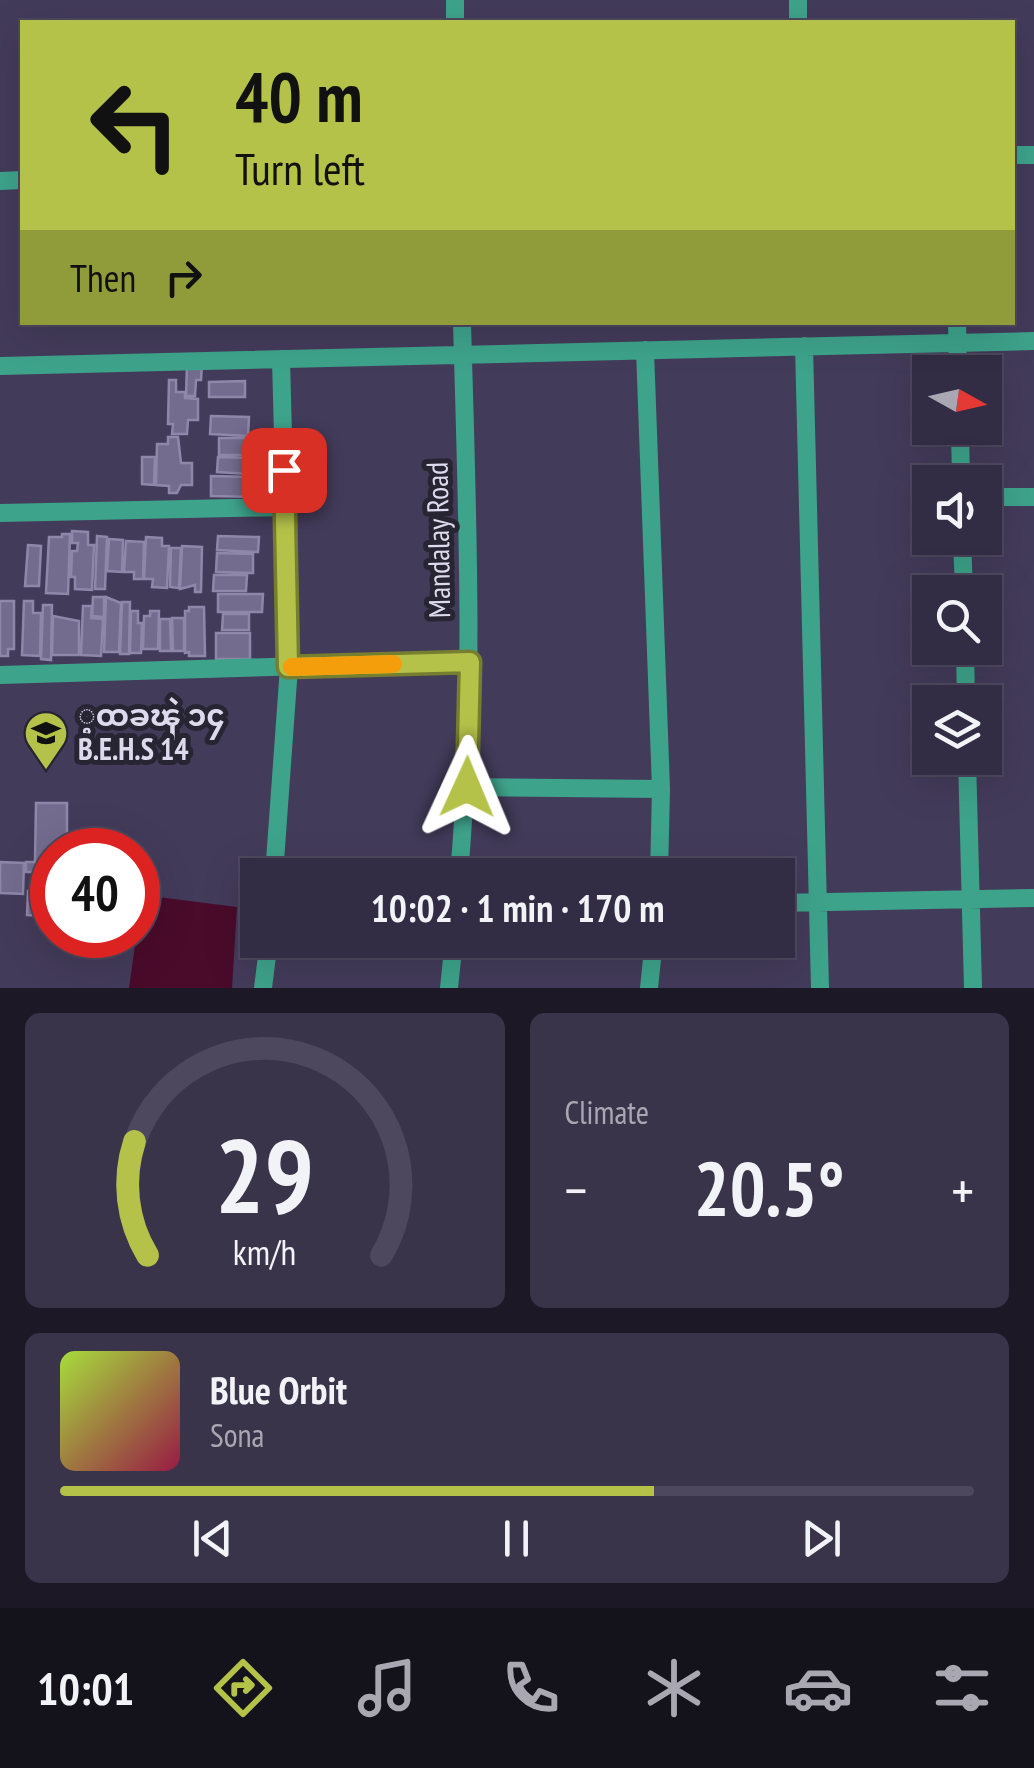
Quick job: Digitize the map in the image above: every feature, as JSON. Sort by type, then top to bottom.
[{"type":"street","name":"Mandalay Road","points":[[461,858],[470,662],[462,325]]},
{"type":"street","points":[[957,325],[958,355]]},
{"type":"street","points":[[0,366],[1034,341]]},
{"type":"street","points":[[804,346],[820,988]]},
{"type":"street","points":[[645,350],[659,858]]},
{"type":"street","points":[[275,858],[288,667],[281,359]]},
{"type":"street","points":[[1002,497],[1034,497]]},
{"type":"street","points":[[0,513],[284,507]]},
{"type":"street","points":[[0,675],[470,662]]},
{"type":"street","points":[[968,775],[973,988]]},
{"type":"street","points":[[467,787],[660,789]]},
{"type":"street","points":[[795,903],[1034,898]]},
{"type":"street","points":[[263,988],[267,958]]},
{"type":"street","points":[[449,988],[452,958]]},
{"type":"street","points":[[649,988],[652,958]]},
{"type":"shaded area","points":[[160,897],[237,907],[232,988],[129,988],[133,958],[160,958]]},
{"type":"building","points":[[187,364],[202,364],[195,396],[186,396]]},
{"type":"building","points":[[169,380],[176,380],[176,392],[185,392],[185,398],[198,399],[198,420],[188,420],[187,434],[172,434],[173,424],[168,424]]},
{"type":"building","points":[[245,381],[245,397],[209,397],[209,382]]},
{"type":"building","points":[[211,416],[249,417],[248,436],[210,434]]},
{"type":"building","points":[[168,437],[178,437],[181,463],[192,463],[192,485],[181,485],[177,493],[169,493],[169,486],[156,485],[157,444],[168,444]]},
{"type":"building","points":[[219,438],[248,438],[248,455],[219,455]]},
{"type":"building","points":[[142,457],[155,457],[154,485],[142,484]]},
{"type":"building","points":[[218,457],[248,458],[248,474],[217,472]]},
{"type":"building","points":[[211,476],[257,477],[256,497],[211,496]]},
{"type":"building","points":[[72,531],[88,532],[88,545],[94,545],[92,590],[75,589],[75,577],[71,577],[72,551],[77,551],[78,543],[72,543]]},
{"type":"building","points":[[70,534],[68,594],[46,593],[49,537]]},
{"type":"building","points":[[97,536],[107,537],[105,589],[95,589]]},
{"type":"building","points":[[218,536],[259,537],[258,552],[217,550]]},
{"type":"building","points":[[146,537],[162,538],[162,546],[169,546],[167,588],[152,587],[153,579],[144,579]]},
{"type":"building","points":[[109,539],[123,540],[122,572],[107,571]]},
{"type":"building","points":[[126,541],[144,542],[143,579],[134,579],[134,572],[124,572]]},
{"type":"building","points":[[28,545],[41,546],[39,586],[25,586]]},
{"type":"building","points":[[182,546],[202,547],[201,592],[195,592],[195,585],[180,589]]},
{"type":"building","points":[[171,548],[181,548],[179,588],[170,587]]},
{"type":"building","points":[[217,553],[253,554],[253,573],[216,572]]},
{"type":"building","points":[[214,575],[247,575],[246,591],[213,591]]},
{"type":"building","points":[[218,594],[263,594],[262,612],[218,612]]},
{"type":"building","points":[[93,597],[104,597],[104,617],[92,616]]},
{"type":"building","points":[[106,597],[121,603],[119,652],[104,652]]},
{"type":"building","points":[[0,601],[14,601],[14,649],[8,649],[8,656],[0,656]]},
{"type":"building","points":[[24,601],[33,601],[33,613],[41,613],[40,656],[22,655]]},
{"type":"building","points":[[122,602],[130,602],[129,654],[120,654]]},
{"type":"building","points":[[43,605],[52,605],[51,660],[41,659]]},
{"type":"building","points":[[83,606],[92,606],[91,618],[103,619],[101,656],[81,655]]},
{"type":"building","points":[[189,607],[204,607],[205,656],[185,653],[185,611]]},
{"type":"building","points":[[131,611],[138,611],[138,623],[142,623],[141,653],[130,653]]},
{"type":"building","points":[[150,611],[159,611],[158,649],[143,649],[144,616],[150,616]]},
{"type":"building","points":[[223,614],[249,614],[249,630],[222,630]]},
{"type":"building","points":[[53,616],[79,621],[79,655],[52,655]]},
{"type":"building","points":[[172,618],[184,618],[184,651],[173,651]]},
{"type":"building","points":[[160,619],[170,619],[171,651],[160,651]]},
{"type":"building","points":[[216,633],[250,633],[250,659],[216,659]]},
{"type":"building","points":[[36,803],[67,803],[67,828],[36,828]]},
{"type":"building","points":[[0,862],[24,863],[23,894],[0,893]]},
{"type":"slow traffic","points":[[292,667],[393,664]]},
{"type":"place","name":"့ထခၾဲ ၁၄ B.E.H.S 14","points":[[46,771]]},
{"type":"route","points":[[284,470],[288,667],[470,662],[467,787]]}]
